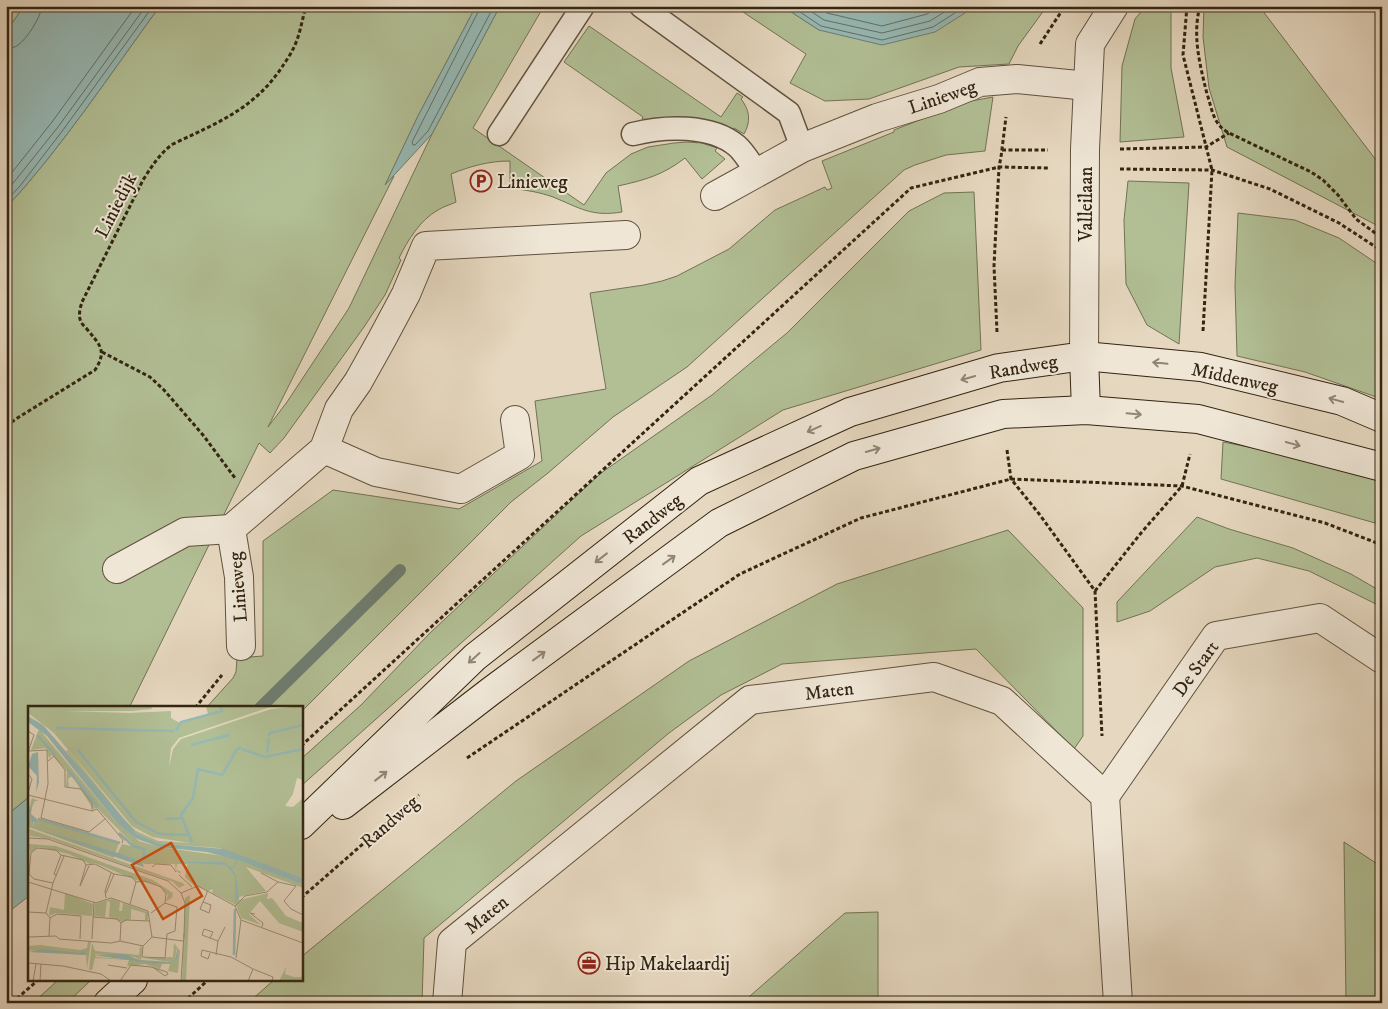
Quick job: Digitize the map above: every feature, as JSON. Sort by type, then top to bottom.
[{"type":"street","name":"Valleilaan","points":[[1086,410],[1084,356],[1085,149],[1090,44],[1114,6]]},
{"type":"street","name":"Linieweg","points":[[715,196],[758,174],[802,148],[877,118],[939,99],[980,82],[1017,78],[1088,86]]},
{"type":"street","name":"Linieweg","points":[[117,569],[184,532],[231,529],[324,449],[339,409],[358,382],[382,339],[406,294],[426,246],[626,235]]},
{"type":"street","name":"Middenweg","points":[[1084,356],[1200,367],[1342,401],[1382,418]]},
{"type":"street","name":"Randweg","points":[[302,824],[475,657],[699,481],[850,412],[999,368],[1084,356]]},
{"type":"street","name":"Randweg","points":[[302,837],[491,691],[719,523],[854,456],[1003,414],[1086,410]]},
{"type":"street","points":[[1086,410],[1198,419],[1382,468]]},
{"type":"street","points":[[324,449],[376,472],[461,489],[520,455],[515,420]]},
{"type":"street","name":"Linieweg","points":[[231,529],[239,577],[241,646]]},
{"type":"street","name":"De Start","points":[[1105,796],[1216,636],[1320,618],[1382,659]]},
{"type":"street","name":"Maten","points":[[447,1003],[452,942],[750,700],[934,678],[1002,701],[1105,796]]},
{"type":"street","points":[[1105,796],[1118,1003]]},
{"type":"street","points":[[108,1003],[131,982]]},
{"type":"lane","points":[[641,6],[790,113],[802,148]]},
{"type":"lane","points":[[499,134],[577,15]]},
{"type":"lane","points":[[633,134],[650,129],[697,129],[724,138],[738,146],[758,174]]},
{"type":"path","name":"Liniedijk","points":[[102,352],[100,345],[80,321],[79,312],[82,302],[143,180],[154,162],[173,144],[228,118],[256,98],[266,88],[294,48],[306,6]]},
{"type":"path","points":[[999,368],[994,266],[999,167],[1008,99],[1017,78],[1065,6]]},
{"type":"path","points":[[1188,6],[1183,55],[1212,170],[1200,367]]},
{"type":"path","points":[[1200,6],[1196,34],[1198,61],[1214,115],[1220,127],[1229,134],[1311,172],[1323,180],[1338,195],[1356,219],[1382,238]]},
{"type":"path","points":[[1112,149],[1206,147],[1229,134]]},
{"type":"path","points":[[1002,150],[1050,150]]},
{"type":"path","points":[[302,745],[912,188],[999,167]]},
{"type":"path","points":[[1212,170],[1270,189],[1339,223],[1382,251]]},
{"type":"path","points":[[6,426],[95,370],[101,361],[102,352],[150,377],[164,390],[203,435],[222,461]]},
{"type":"path","points":[[1003,414],[1011,479],[1040,515],[1095,591],[1102,738]]},
{"type":"path","points":[[1095,591],[1140,533],[1182,486],[1198,419]]},
{"type":"path","points":[[467,758],[740,574],[861,518],[1011,479],[1182,486],[1325,523],[1382,545]]},
{"type":"path","name":"Randweg","points":[[302,897],[420,794]]},
{"type":"path","points":[[12,1003],[36,982]]},
{"type":"path","points":[[182,1003],[206,982]]},
{"type":"green space","points":[[6,6],[24,6],[6,32]]},
{"type":"green space","points":[[160,6],[476,6],[418,116],[386,183],[394,176],[268,427],[287,402],[349,308],[432,134],[500,6],[544,6],[473,128],[584,205],[606,173],[631,154],[648,147],[687,142],[702,143],[717,148],[715,151],[725,159],[702,179],[685,158],[669,169],[653,176],[618,186],[622,212],[611,213],[594,212],[548,195],[510,188],[510,161],[480,165],[451,174],[456,202],[442,207],[432,214],[415,231],[399,258],[401,260],[385,295],[284,438],[270,453],[259,443],[130,706],[28,706],[28,798],[6,816],[6,208],[47,160]]},
{"type":"green space","points":[[734,6],[782,6],[819,30],[965,13],[968,6],[1047,6],[1018,46],[1009,64],[959,67],[869,99],[825,101],[790,83],[806,54]]},
{"type":"green space","points":[[1146,6],[1172,6],[1171,68],[1184,137],[1120,142],[1122,66],[1135,19]]},
{"type":"green space","points":[[1204,6],[1259,6],[1382,168],[1382,228],[1227,147],[1209,88],[1203,37]]},
{"type":"green space","points":[[589,26],[721,117],[737,93],[743,97],[741,99],[746,107],[748,116],[748,125],[744,134],[734,128],[732,130],[725,126],[711,123],[642,119],[643,117],[564,62]]},
{"type":"green space","points":[[993,97],[985,151],[946,155],[904,170],[687,367],[613,417],[511,502],[302,711],[302,706],[208,706],[233,678],[236,672],[237,658],[263,656],[263,541],[333,490],[459,509],[542,461],[535,401],[606,389],[590,293],[644,285],[677,276],[729,249],[775,210],[825,187],[827,190],[832,188],[822,161],[966,102]]},
{"type":"green space","points":[[1128,181],[1189,183],[1179,344],[1147,325],[1126,284],[1124,220]]},
{"type":"green space","points":[[974,192],[981,350],[783,410],[581,536],[302,785],[302,758],[361,705],[430,633],[601,473],[712,395],[787,333],[909,211],[944,193]]},
{"type":"green space","points":[[1238,213],[1295,220],[1339,238],[1382,267],[1382,399],[1305,372],[1237,356],[1235,285]]},
{"type":"green space","points":[[1223,442],[1305,458],[1382,482],[1382,525],[1221,479]]},
{"type":"green space","points":[[1197,517],[1229,529],[1293,548],[1351,574],[1382,592],[1382,607],[1309,571],[1257,558],[1215,567],[1150,611],[1117,622],[1117,602]]},
{"type":"green space","points":[[1008,530],[1083,608],[1083,736],[1074,749],[976,649],[782,664],[721,695],[669,733],[424,938],[422,1003],[248,1003],[272,982],[302,982],[302,956],[516,781],[689,661],[837,584]]},
{"type":"green space","points":[[1344,842],[1382,867],[1382,1003],[1346,1003]]},
{"type":"green space","points":[[878,912],[878,1003],[742,1003],[845,913]]},
{"type":"green space","points":[[56,982],[89,982],[67,1003],[33,1003]]},
{"type":"water","points":[[24,6],[160,6],[67,135],[6,208],[6,32]]},
{"type":"water","points":[[476,6],[500,6],[432,134],[385,185],[418,116]]},
{"type":"water","points":[[782,6],[968,6],[965,13],[935,32],[882,45],[819,30]]},
{"type":"water","points":[[28,798],[28,897],[6,914],[6,816]]},
{"type":"waterway","points":[[262,706],[400,570]]},
{"type":"place","name":"Linieweg","points":[[481,181]]},
{"type":"place","name":"Hip Makelaardij","points":[[589,963]]}]
